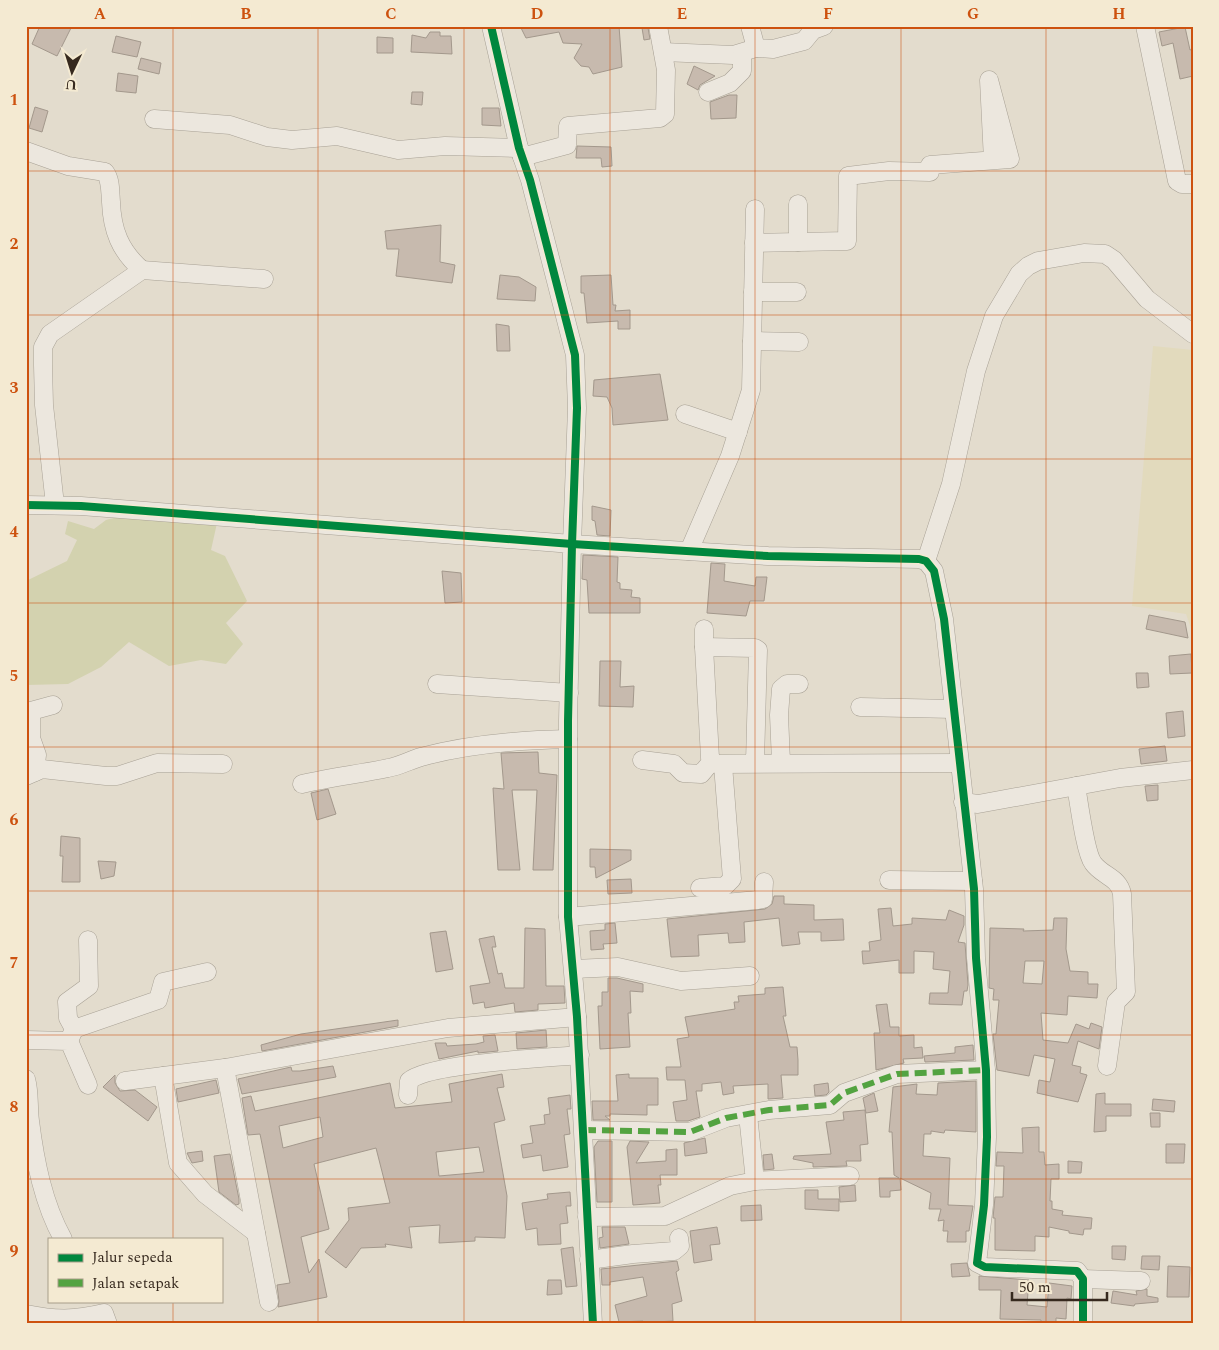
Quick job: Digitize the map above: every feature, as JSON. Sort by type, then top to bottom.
[{"type":"street","points":[[491,26],[520,152],[575,355],[577,408],[568,739],[568,916],[578,1017],[593,1324]]},
{"type":"street","points":[[154,120],[230,125],[267,138],[292,140],[337,136],[398,150],[445,146],[520,152],[567,145],[566,132],[568,126],[660,118],[664,114],[666,70],[658,26]]},
{"type":"street","points":[[708,92],[730,83],[742,71],[749,51],[750,26]]},
{"type":"street","points":[[663,52],[702,55],[774,49],[804,42],[812,30],[824,26]]},
{"type":"street","points":[[1145,26],[1177,181],[1182,184],[1193,184]]},
{"type":"street","points":[[26,152],[68,166],[105,172],[110,185],[114,232],[132,261],[142,270],[264,279]]},
{"type":"street","points":[[754,243],[847,241],[848,176],[890,171],[930,172],[930,165],[993,160]]},
{"type":"street","points":[[798,204],[798,242]]},
{"type":"street","points":[[689,551],[730,456],[751,390],[755,209]]},
{"type":"street","points":[[926,561],[951,484],[976,371],[994,316],[1019,274],[1028,266],[1038,261],[1084,252],[1105,254],[1114,260],[1148,299],[1193,334]]},
{"type":"street","points":[[55,505],[44,406],[43,347],[50,334],[142,270]]},
{"type":"street","points":[[753,292],[797,292]]},
{"type":"street","points":[[752,341],[799,342]]},
{"type":"street","points":[[685,414],[738,432]]},
{"type":"street","points":[[26,505],[55,505],[572,544],[768,556],[912,558],[926,561],[936,577],[944,619],[958,763],[973,881],[976,966],[986,1070],[987,1137],[984,1205],[977,1263],[985,1267],[1053,1268],[1077,1271],[1083,1279],[1083,1324]]},
{"type":"street","points":[[704,629],[710,758],[718,763]]},
{"type":"street","points":[[704,647],[756,648],[758,650],[756,762]]},
{"type":"street","points":[[437,684],[569,693]]},
{"type":"street","points":[[781,762],[780,691],[787,684],[800,684]]},
{"type":"street","points":[[31,774],[37,755],[32,742],[31,711],[53,705]]},
{"type":"street","points":[[860,707],[953,709]]},
{"type":"street","points":[[302,784],[337,775],[390,768],[421,757],[484,745],[512,741],[568,739]]},
{"type":"street","points":[[642,760],[674,764],[683,773],[701,774],[718,763],[958,763]]},
{"type":"street","points":[[31,774],[42,769],[117,776],[157,763],[223,764]]},
{"type":"street","points":[[700,888],[726,886],[732,879],[718,763]]},
{"type":"street","points":[[963,802],[978,804],[1145,774],[1193,770]]},
{"type":"street","points":[[1076,786],[1090,857],[1097,867],[1119,883],[1122,894],[1126,992],[1116,1002],[1107,1066]]},
{"type":"street","points":[[889,880],[973,881]]},
{"type":"street","points":[[568,916],[758,900],[763,899],[765,896],[764,882]]},
{"type":"street","points":[[88,940],[89,986],[67,1002],[72,1035],[88,1085]]},
{"type":"street","points":[[574,969],[618,967],[681,981],[750,976]]},
{"type":"street","points":[[26,1040],[72,1035],[158,1000],[163,982],[207,972]]},
{"type":"street","points":[[125,1081],[225,1068],[448,1028],[578,1017]]},
{"type":"street","points":[[408,1094],[409,1081],[414,1076],[449,1068],[580,1055]]},
{"type":"street","points":[[225,1068],[269,1302]]},
{"type":"street","points":[[584,1130],[680,1134],[702,1129],[726,1118],[769,1110],[830,1105],[844,1093],[897,1074],[986,1070]]},
{"type":"street","points":[[163,1076],[178,1163],[205,1194],[256,1233]]},
{"type":"street","points":[[26,1079],[30,1093],[30,1119],[48,1210],[62,1238]]},
{"type":"street","points":[[748,1115],[755,1181]]},
{"type":"street","points":[[587,1217],[665,1216],[730,1186],[755,1181],[850,1176]]},
{"type":"street","points":[[589,1260],[674,1251],[680,1246],[680,1238]]},
{"type":"street","points":[[1083,1279],[1141,1281]]},
{"type":"street","points":[[26,1314],[52,1319],[76,1320],[103,1313]]},
{"type":"shaded area","points":[[1153,346],[1193,350],[1193,634],[1186,614],[1132,606]]},
{"type":"green space","points":[[121,516],[217,523],[211,550],[225,556],[247,601],[226,623],[243,644],[226,664],[201,660],[169,666],[129,642],[101,667],[68,684],[26,685],[26,581],[67,561],[77,540],[65,534],[68,521],[94,529],[106,520]]},
{"type":"building","points":[[40,26],[72,26],[57,56],[32,44]]},
{"type":"building","points":[[520,26],[619,26],[622,67],[593,74],[589,67],[581,66],[574,58],[582,44],[563,43],[559,32],[526,38]]},
{"type":"building","points":[[1185,27],[1190,50],[1193,49],[1193,76],[1180,79],[1173,43],[1162,46],[1159,32]]},
{"type":"building","points":[[642,28],[648,28],[650,39],[644,40]]},
{"type":"building","points":[[430,32],[440,32],[440,36],[451,36],[452,54],[411,52],[412,35],[426,38]]},
{"type":"building","points":[[116,36],[141,42],[137,57],[112,52]]},
{"type":"building","points":[[377,37],[393,38],[393,53],[377,53]]},
{"type":"building","points":[[141,58],[161,63],[159,74],[138,69]]},
{"type":"building","points":[[694,66],[715,76],[700,85],[698,90],[687,84]]},
{"type":"building","points":[[118,73],[138,76],[136,93],[116,91]]},
{"type":"building","points":[[412,92],[423,92],[422,105],[411,104]]},
{"type":"building","points":[[729,95],[737,95],[736,118],[711,119],[710,102]]},
{"type":"building","points":[[35,107],[48,111],[42,132],[29,128]]},
{"type":"building","points":[[482,108],[499,108],[501,126],[482,125]]},
{"type":"building","points":[[577,146],[611,147],[612,166],[602,167],[601,158],[576,158]]},
{"type":"building","points":[[441,225],[440,262],[455,265],[452,283],[396,276],[399,249],[387,249],[385,231]]},
{"type":"building","points":[[500,275],[519,277],[536,287],[535,301],[497,299]]},
{"type":"building","points":[[611,275],[613,305],[616,305],[615,311],[630,310],[630,329],[618,329],[618,321],[587,323],[584,293],[581,293],[581,276]]},
{"type":"building","points":[[496,324],[509,326],[510,351],[497,351]]},
{"type":"building","points":[[660,374],[668,420],[613,425],[612,408],[607,397],[593,396],[594,380]]},
{"type":"building","points":[[592,506],[611,510],[610,536],[597,535],[595,521],[592,520]]},
{"type":"building","points":[[583,555],[618,557],[617,582],[620,583],[620,589],[632,590],[631,597],[640,598],[640,613],[589,613],[587,580],[582,579]]},
{"type":"building","points":[[711,563],[725,564],[724,581],[755,586],[756,577],[767,577],[764,601],[750,601],[746,616],[707,613]]},
{"type":"building","points":[[442,571],[461,573],[462,602],[445,603]]},
{"type":"building","points":[[1149,615],[1185,622],[1188,638],[1146,629]]},
{"type":"building","points":[[1191,654],[1192,673],[1170,674],[1169,656]]},
{"type":"building","points":[[600,661],[621,661],[620,687],[634,686],[633,707],[599,706]]},
{"type":"building","points":[[1136,673],[1148,673],[1149,687],[1137,688]]},
{"type":"building","points":[[1183,711],[1185,736],[1168,738],[1166,713]]},
{"type":"building","points":[[1165,746],[1167,761],[1141,764],[1139,749]]},
{"type":"building","points":[[538,752],[539,773],[557,775],[553,870],[533,870],[537,790],[512,790],[520,870],[498,870],[493,788],[504,789],[501,753]]},
{"type":"building","points":[[1158,785],[1158,800],[1147,801],[1145,786]]},
{"type":"building","points":[[328,789],[336,814],[317,820],[311,793]]},
{"type":"building","points":[[61,836],[80,838],[80,882],[62,882],[63,856],[60,856]]},
{"type":"building","points":[[590,849],[631,850],[631,860],[596,878],[595,867],[590,867]]},
{"type":"building","points":[[98,861],[116,862],[114,876],[101,879]]},
{"type":"building","points":[[631,879],[632,893],[608,894],[607,880]]},
{"type":"building","points":[[774,896],[784,896],[784,904],[814,905],[814,920],[843,919],[844,940],[821,941],[821,932],[798,932],[800,944],[782,946],[779,918],[744,922],[745,942],[729,943],[728,933],[698,935],[699,956],[671,957],[667,919],[765,909],[772,904]]},
{"type":"building","points":[[891,908],[893,926],[912,924],[912,918],[946,920],[949,910],[964,916],[964,925],[958,942],[965,943],[968,985],[967,991],[964,991],[962,1005],[929,1004],[930,993],[948,993],[950,971],[933,969],[934,952],[914,951],[914,973],[899,973],[899,960],[863,964],[862,951],[870,951],[869,942],[881,940],[878,909]]},
{"type":"building","points":[[1054,918],[1067,918],[1066,949],[1070,971],[1088,972],[1088,984],[1098,984],[1097,998],[1068,996],[1067,1015],[1041,1013],[1043,1040],[1068,1043],[1076,1024],[1089,1029],[1091,1023],[1102,1027],[1099,1049],[1078,1041],[1072,1065],[1081,1067],[1080,1073],[1087,1075],[1078,1102],[1037,1093],[1039,1080],[1050,1082],[1055,1059],[1034,1055],[1029,1076],[997,1070],[993,1034],[996,1034],[999,1000],[993,1000],[994,989],[989,988],[990,928],[1024,929],[1023,931],[1053,930]],"holes":[[[1025,961],[1044,961],[1042,984],[1023,983]]]},
{"type":"building","points":[[615,923],[617,943],[603,944],[604,949],[591,950],[590,931],[605,930],[605,924]]},
{"type":"building","points":[[525,928],[545,929],[546,986],[564,986],[565,1003],[538,1004],[538,1010],[515,1012],[514,1003],[485,1008],[484,1002],[473,1004],[470,986],[490,983],[479,939],[494,936],[496,947],[492,947],[498,974],[502,973],[505,988],[524,988]]},
{"type":"building","points":[[446,931],[453,969],[436,972],[430,933]]},
{"type":"building","points":[[608,978],[617,978],[643,984],[643,992],[630,991],[631,1013],[628,1013],[630,1047],[600,1049],[598,1006],[602,1006],[602,992],[608,992]]},
{"type":"building","points":[[783,987],[786,1016],[783,1016],[790,1047],[797,1047],[798,1075],[781,1075],[783,1098],[768,1099],[768,1084],[733,1086],[734,1093],[723,1095],[721,1082],[702,1084],[702,1091],[696,1091],[700,1117],[688,1121],[676,1121],[673,1102],[687,1100],[685,1080],[667,1080],[666,1067],[681,1067],[677,1039],[689,1037],[685,1017],[735,1009],[734,1002],[739,1002],[738,996],[765,994],[765,988]]},
{"type":"building","points":[[887,1004],[890,1027],[899,1027],[899,1036],[914,1035],[914,1048],[922,1047],[923,1058],[903,1059],[904,1063],[876,1070],[874,1033],[880,1033],[876,1005]]},
{"type":"building","points":[[398,1020],[398,1026],[262,1051],[261,1045],[301,1034]]},
{"type":"building","points":[[546,1030],[547,1047],[517,1049],[516,1033]]},
{"type":"building","points":[[495,1035],[498,1051],[478,1053],[478,1051],[439,1059],[435,1043],[446,1043],[447,1046],[476,1044],[484,1042],[483,1036]]},
{"type":"building","points":[[973,1045],[974,1060],[925,1062],[924,1056],[955,1053],[955,1047]]},
{"type":"building","points":[[333,1066],[336,1077],[242,1094],[238,1079],[291,1067],[292,1071],[300,1071]]},
{"type":"building","points":[[502,1074],[504,1087],[497,1088],[505,1120],[494,1123],[507,1196],[505,1238],[475,1237],[475,1241],[439,1243],[440,1225],[409,1227],[412,1248],[385,1244],[386,1247],[361,1248],[346,1268],[325,1252],[349,1220],[348,1208],[390,1203],[376,1148],[314,1164],[329,1229],[301,1237],[309,1273],[319,1259],[327,1297],[278,1307],[277,1285],[290,1283],[260,1134],[248,1135],[242,1098],[251,1096],[255,1111],[390,1083],[395,1108],[452,1102],[449,1084]],"holes":[[[320,1117],[323,1137],[283,1148],[279,1126]],[[479,1147],[484,1172],[439,1176],[436,1152]]]},
{"type":"building","points":[[629,1074],[629,1078],[658,1078],[658,1105],[647,1105],[647,1115],[610,1114],[610,1116],[605,1116],[610,1120],[593,1120],[592,1101],[618,1101],[616,1075]]},
{"type":"building","points":[[115,1075],[115,1083],[120,1091],[135,1090],[157,1107],[148,1121],[103,1087]]},
{"type":"building","points":[[216,1080],[219,1093],[178,1102],[176,1089]]},
{"type":"building","points":[[976,1081],[976,1132],[945,1130],[944,1133],[931,1131],[931,1134],[924,1134],[923,1156],[950,1158],[948,1205],[973,1206],[969,1231],[966,1231],[966,1242],[947,1242],[948,1231],[943,1231],[944,1220],[938,1221],[941,1209],[929,1209],[931,1193],[900,1178],[901,1190],[890,1191],[890,1197],[880,1197],[879,1178],[899,1178],[894,1175],[892,1132],[889,1132],[893,1087],[917,1084],[916,1094],[937,1095],[938,1083]]},
{"type":"building","points":[[828,1083],[829,1092],[826,1095],[815,1096],[814,1085]]},
{"type":"building","points":[[874,1093],[878,1111],[866,1113],[863,1098]]},
{"type":"building","points":[[1105,1093],[1105,1104],[1131,1104],[1131,1116],[1106,1116],[1106,1131],[1094,1132],[1096,1094]]},
{"type":"building","points":[[570,1095],[571,1109],[567,1109],[570,1134],[564,1135],[568,1167],[543,1171],[541,1155],[523,1158],[521,1145],[533,1143],[530,1126],[545,1124],[544,1115],[550,1114],[548,1098]]},
{"type":"building","points":[[1153,1099],[1175,1101],[1174,1112],[1152,1110]]},
{"type":"building","points":[[865,1110],[868,1144],[860,1145],[861,1161],[846,1161],[847,1166],[813,1167],[813,1163],[793,1159],[794,1156],[831,1154],[826,1122],[844,1120],[843,1112]]},
{"type":"building","points":[[1150,1113],[1160,1113],[1160,1127],[1151,1127]]},
{"type":"building","points":[[1039,1127],[1039,1152],[1044,1152],[1045,1165],[1059,1164],[1059,1179],[1051,1179],[1050,1201],[1052,1201],[1052,1209],[1063,1211],[1062,1215],[1092,1218],[1091,1229],[1084,1229],[1083,1235],[1049,1227],[1049,1237],[1035,1236],[1035,1251],[995,1250],[995,1218],[993,1218],[995,1197],[1003,1197],[1004,1166],[996,1166],[997,1152],[1023,1153],[1022,1128]]},
{"type":"building","points":[[705,1138],[707,1153],[685,1156],[684,1143]]},
{"type":"building","points":[[598,1141],[612,1141],[612,1202],[597,1202],[594,1147]]},
{"type":"building","points":[[630,1141],[649,1142],[636,1163],[666,1161],[666,1150],[677,1149],[677,1175],[660,1175],[661,1185],[658,1185],[660,1203],[633,1205],[627,1147]]},
{"type":"building","points":[[1166,1144],[1185,1144],[1184,1163],[1166,1163]]},
{"type":"building","points":[[202,1151],[203,1161],[192,1163],[187,1153]]},
{"type":"building","points":[[230,1154],[239,1199],[239,1204],[236,1205],[219,1192],[214,1156]]},
{"type":"building","points":[[772,1154],[774,1169],[764,1170],[763,1155]]},
{"type":"building","points":[[1068,1161],[1082,1162],[1081,1173],[1068,1173]]},
{"type":"building","points":[[855,1185],[856,1201],[840,1202],[839,1187]]},
{"type":"building","points":[[805,1190],[818,1190],[818,1199],[839,1199],[839,1211],[805,1209]]},
{"type":"building","points":[[570,1192],[571,1206],[566,1206],[568,1223],[560,1224],[561,1244],[538,1245],[537,1228],[526,1230],[522,1203],[548,1199],[547,1194]]},
{"type":"building","points":[[761,1205],[762,1220],[741,1221],[741,1206]]},
{"type":"building","points":[[602,1227],[625,1227],[629,1244],[600,1248],[599,1238],[603,1237]]},
{"type":"building","points":[[717,1227],[720,1244],[710,1245],[712,1260],[694,1263],[690,1231]]},
{"type":"building","points":[[1112,1246],[1126,1246],[1125,1260],[1112,1259]]},
{"type":"building","points":[[573,1247],[577,1286],[566,1287],[561,1249]]},
{"type":"building","points":[[1142,1256],[1160,1256],[1159,1270],[1141,1269]]},
{"type":"building","points":[[677,1261],[679,1270],[676,1272],[682,1301],[672,1304],[673,1321],[656,1322],[656,1324],[643,1324],[643,1321],[619,1322],[615,1305],[647,1296],[643,1277],[610,1282],[610,1285],[602,1285],[601,1269]]},
{"type":"building","points":[[967,1263],[970,1276],[952,1277],[951,1264]]},
{"type":"building","points":[[1168,1266],[1190,1267],[1189,1297],[1167,1297]]},
{"type":"building","points":[[979,1276],[1029,1280],[1027,1305],[1047,1307],[1049,1283],[1072,1286],[1071,1299],[1067,1298],[1066,1319],[1056,1318],[1056,1324],[1041,1324],[1041,1320],[1000,1319],[1001,1290],[979,1290]]},
{"type":"building","points":[[548,1280],[561,1280],[562,1294],[547,1295]]},
{"type":"building","points":[[1147,1289],[1147,1296],[1158,1298],[1158,1302],[1135,1304],[1134,1306],[1111,1303],[1113,1291],[1137,1295],[1136,1291]]},
{"type":"marked path","points":[[584,1130],[690,1132],[726,1118],[769,1110],[830,1105],[844,1093],[897,1074],[986,1070]]},
{"type":"cycle path","points":[[491,26],[519,148],[530,180],[575,355],[577,408],[572,544],[768,556],[919,559],[926,561],[934,571],[944,619],[974,889],[976,958],[986,1070],[987,1137],[984,1205],[977,1263],[985,1267],[1077,1271],[1083,1279],[1083,1324]]},
{"type":"cycle path","points":[[26,505],[81,506],[572,544],[568,721],[568,917],[577,1017],[593,1324]]}]
